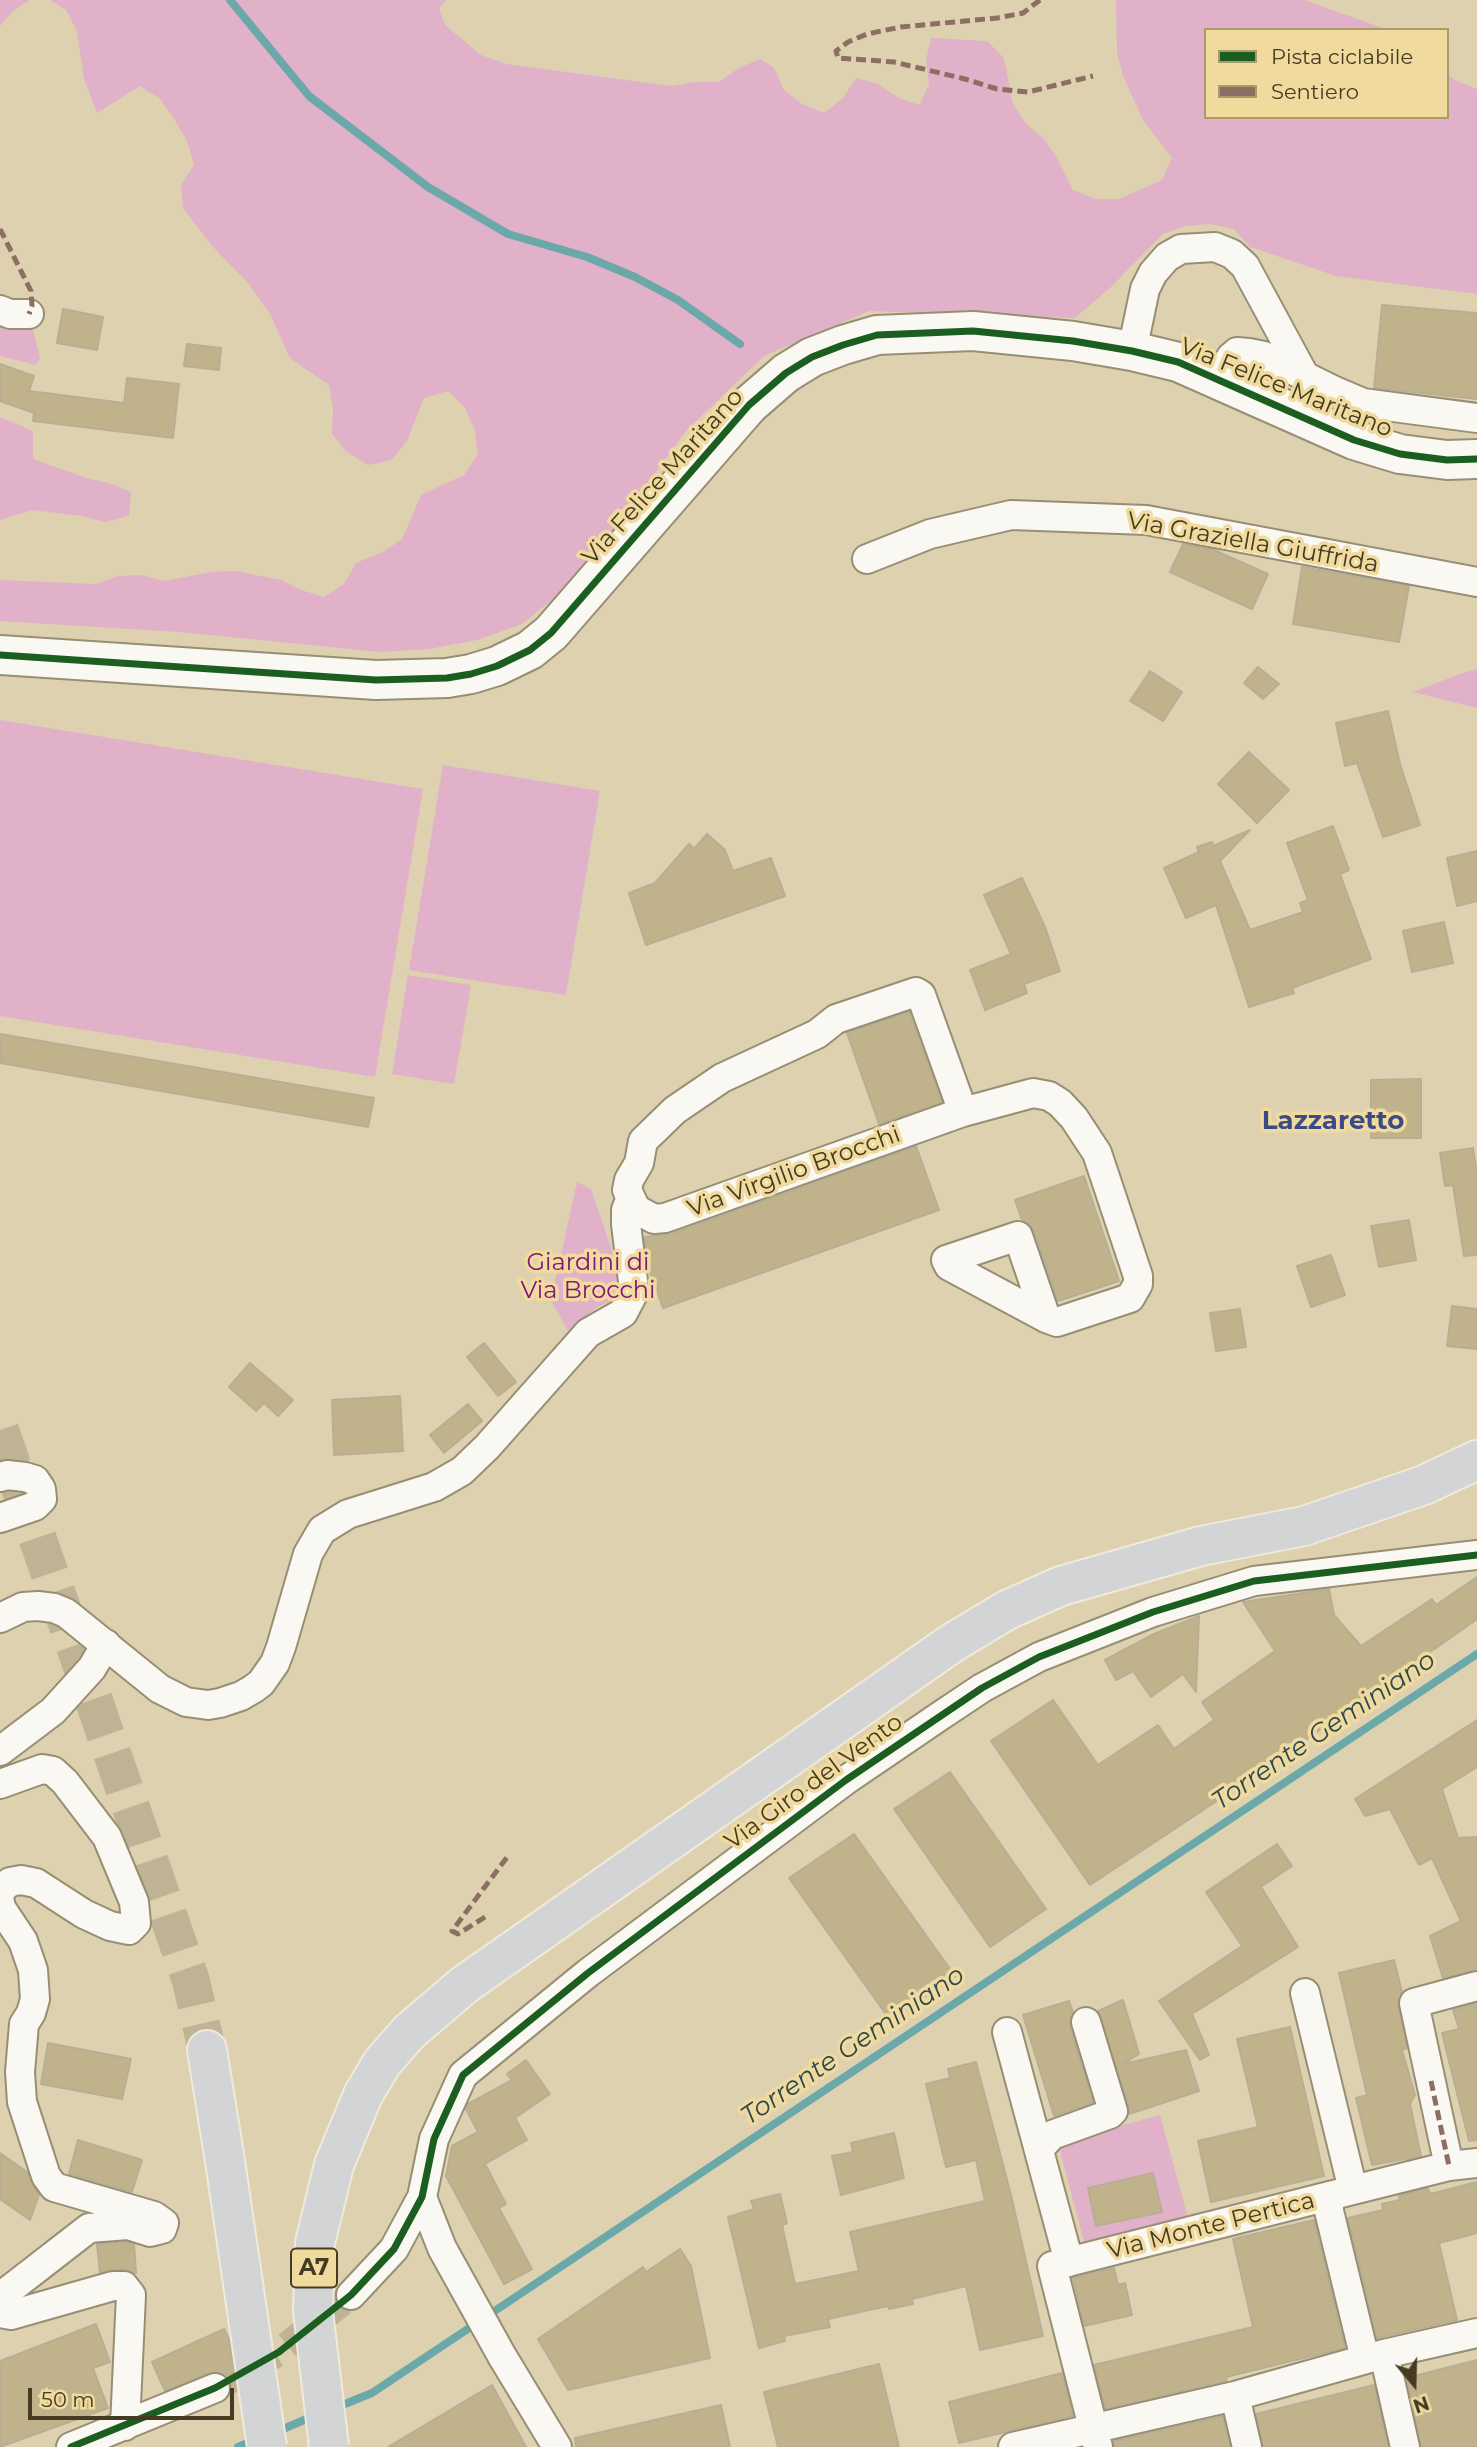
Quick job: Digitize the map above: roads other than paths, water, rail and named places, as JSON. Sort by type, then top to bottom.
[{"type":"highway","name":"A7","points":[[328,2447],[313,2311],[316,2243],[334,2165],[363,2095],[383,2063],[409,2032],[464,1985],[953,1643],[1007,1610],[1061,1586],[1201,1546],[1304,1525],[1424,1485],[1477,1460]]},
{"type":"highway","points":[[207,2050],[267,2447]]},
{"type":"street","points":[[1132,351],[1145,289],[1153,273],[1167,257],[1181,249],[1215,247],[1232,254],[1245,266],[1304,375]]},
{"type":"street","points":[[0,310],[10,314],[29,314]]},
{"type":"street","name":"Via Felice Maritano","points":[[0,655],[376,680],[447,678],[497,666],[530,650],[551,633],[750,405],[786,373],[812,357],[877,335],[973,331],[1073,341],[1132,351],[1178,362],[1354,440],[1400,454],[1447,460],[1477,459]]},
{"type":"street","points":[[1218,380],[1231,357],[1237,352],[1264,356],[1337,393],[1363,402],[1477,418]]},
{"type":"street","name":"Via Graziella Giuffrida","points":[[867,559],[930,534],[1011,515],[1146,520],[1477,582]]},
{"type":"street","points":[[0,1618],[23,1607],[54,1608],[66,1613],[160,1689],[186,1702],[208,1705],[231,1700],[261,1683],[275,1663],[307,1554],[322,1530],[348,1514],[434,1487],[462,1471],[487,1447],[588,1333],[623,1313],[633,1294],[634,1281],[626,1224],[626,1210],[630,1200],[629,1180],[639,1163],[643,1141],[675,1110],[722,1078],[817,1034],[836,1019],[916,992],[921,995],[963,1112]]},
{"type":"street","name":"Via Virgilio Brocchi","points":[[630,1200],[644,1216],[665,1219],[963,1112],[1034,1093],[1049,1096],[1074,1118],[1097,1153],[1138,1284],[1130,1298],[1123,1302],[1064,1322],[1046,1318]]},
{"type":"street","points":[[0,1477],[7,1475],[35,1480],[41,1489],[42,1499],[35,1506],[0,1518]]},
{"type":"street","name":"Via Giro del Vento","points":[[351,2295],[394,2249],[422,2197],[433,2139],[463,2075],[588,1973],[846,1780],[982,1688],[1039,1657],[1153,1612],[1254,1581],[1477,1555]]},
{"type":"street","points":[[0,1751],[53,1711],[92,1668],[106,1644]]},
{"type":"street","points":[[0,1784],[42,1769],[53,1771],[65,1782],[107,1837],[134,1902],[136,1923],[130,1930],[110,1926],[29,1881],[10,1882],[0,1890]]},
{"type":"street","points":[[0,1902],[1,1908],[23,1941],[33,1969],[35,1999],[24,2024],[21,2047],[22,2102],[46,2176],[54,2187],[154,2216],[164,2223],[162,2229],[150,2232],[128,2225],[89,2228],[0,2297]]},
{"type":"street","points":[[1449,2166],[1414,2003],[1477,1986]]},
{"type":"street","points":[[1304,1993],[1341,2193],[1329,2211],[1405,2447]]},
{"type":"street","points":[[1039,2149],[1052,2135],[1113,2111],[1086,2022]]},
{"type":"street","points":[[1007,2032],[1069,2262],[1052,2266],[1096,2438]]},
{"type":"street","name":"Via Monte Pertica","points":[[1069,2262],[1449,2166],[1477,2162]]},
{"type":"street","points":[[422,2197],[442,2248],[557,2447]]},
{"type":"street","points":[[0,2313],[11,2315],[113,2286],[124,2286],[131,2295],[125,2426]]},
{"type":"street","points":[[1013,2447],[1096,2438],[1375,2356],[1477,2333]]},
{"type":"street","points":[[71,2447],[215,2388]]},
{"type":"street","points":[[1235,2396],[1247,2447]]},
{"type":"waterway","points":[[230,0],[309,96],[428,187],[508,234],[587,257],[635,277],[678,300],[740,344]]},
{"type":"waterway","name":"Torrente Geminiano","points":[[335,2408],[372,2393],[1477,1654]]},
{"type":"waterway","name":"Torrente Geminiano","points":[[276,2432],[316,2415]]},
{"type":"waterway","name":"Torrente Geminiano","points":[[238,2447],[255,2440]]},
{"type":"tunnel","points":[[0,1430],[191,1981],[207,2050]]},
{"type":"tunnel","points":[[215,2388],[279,2352],[351,2295]]},
{"type":"district","name":"Lazzaretto","points":[[1333,1121]]},
{"type":"park label","name":"Giardini di Via Brocchi","points":[[588,1277]]}]
